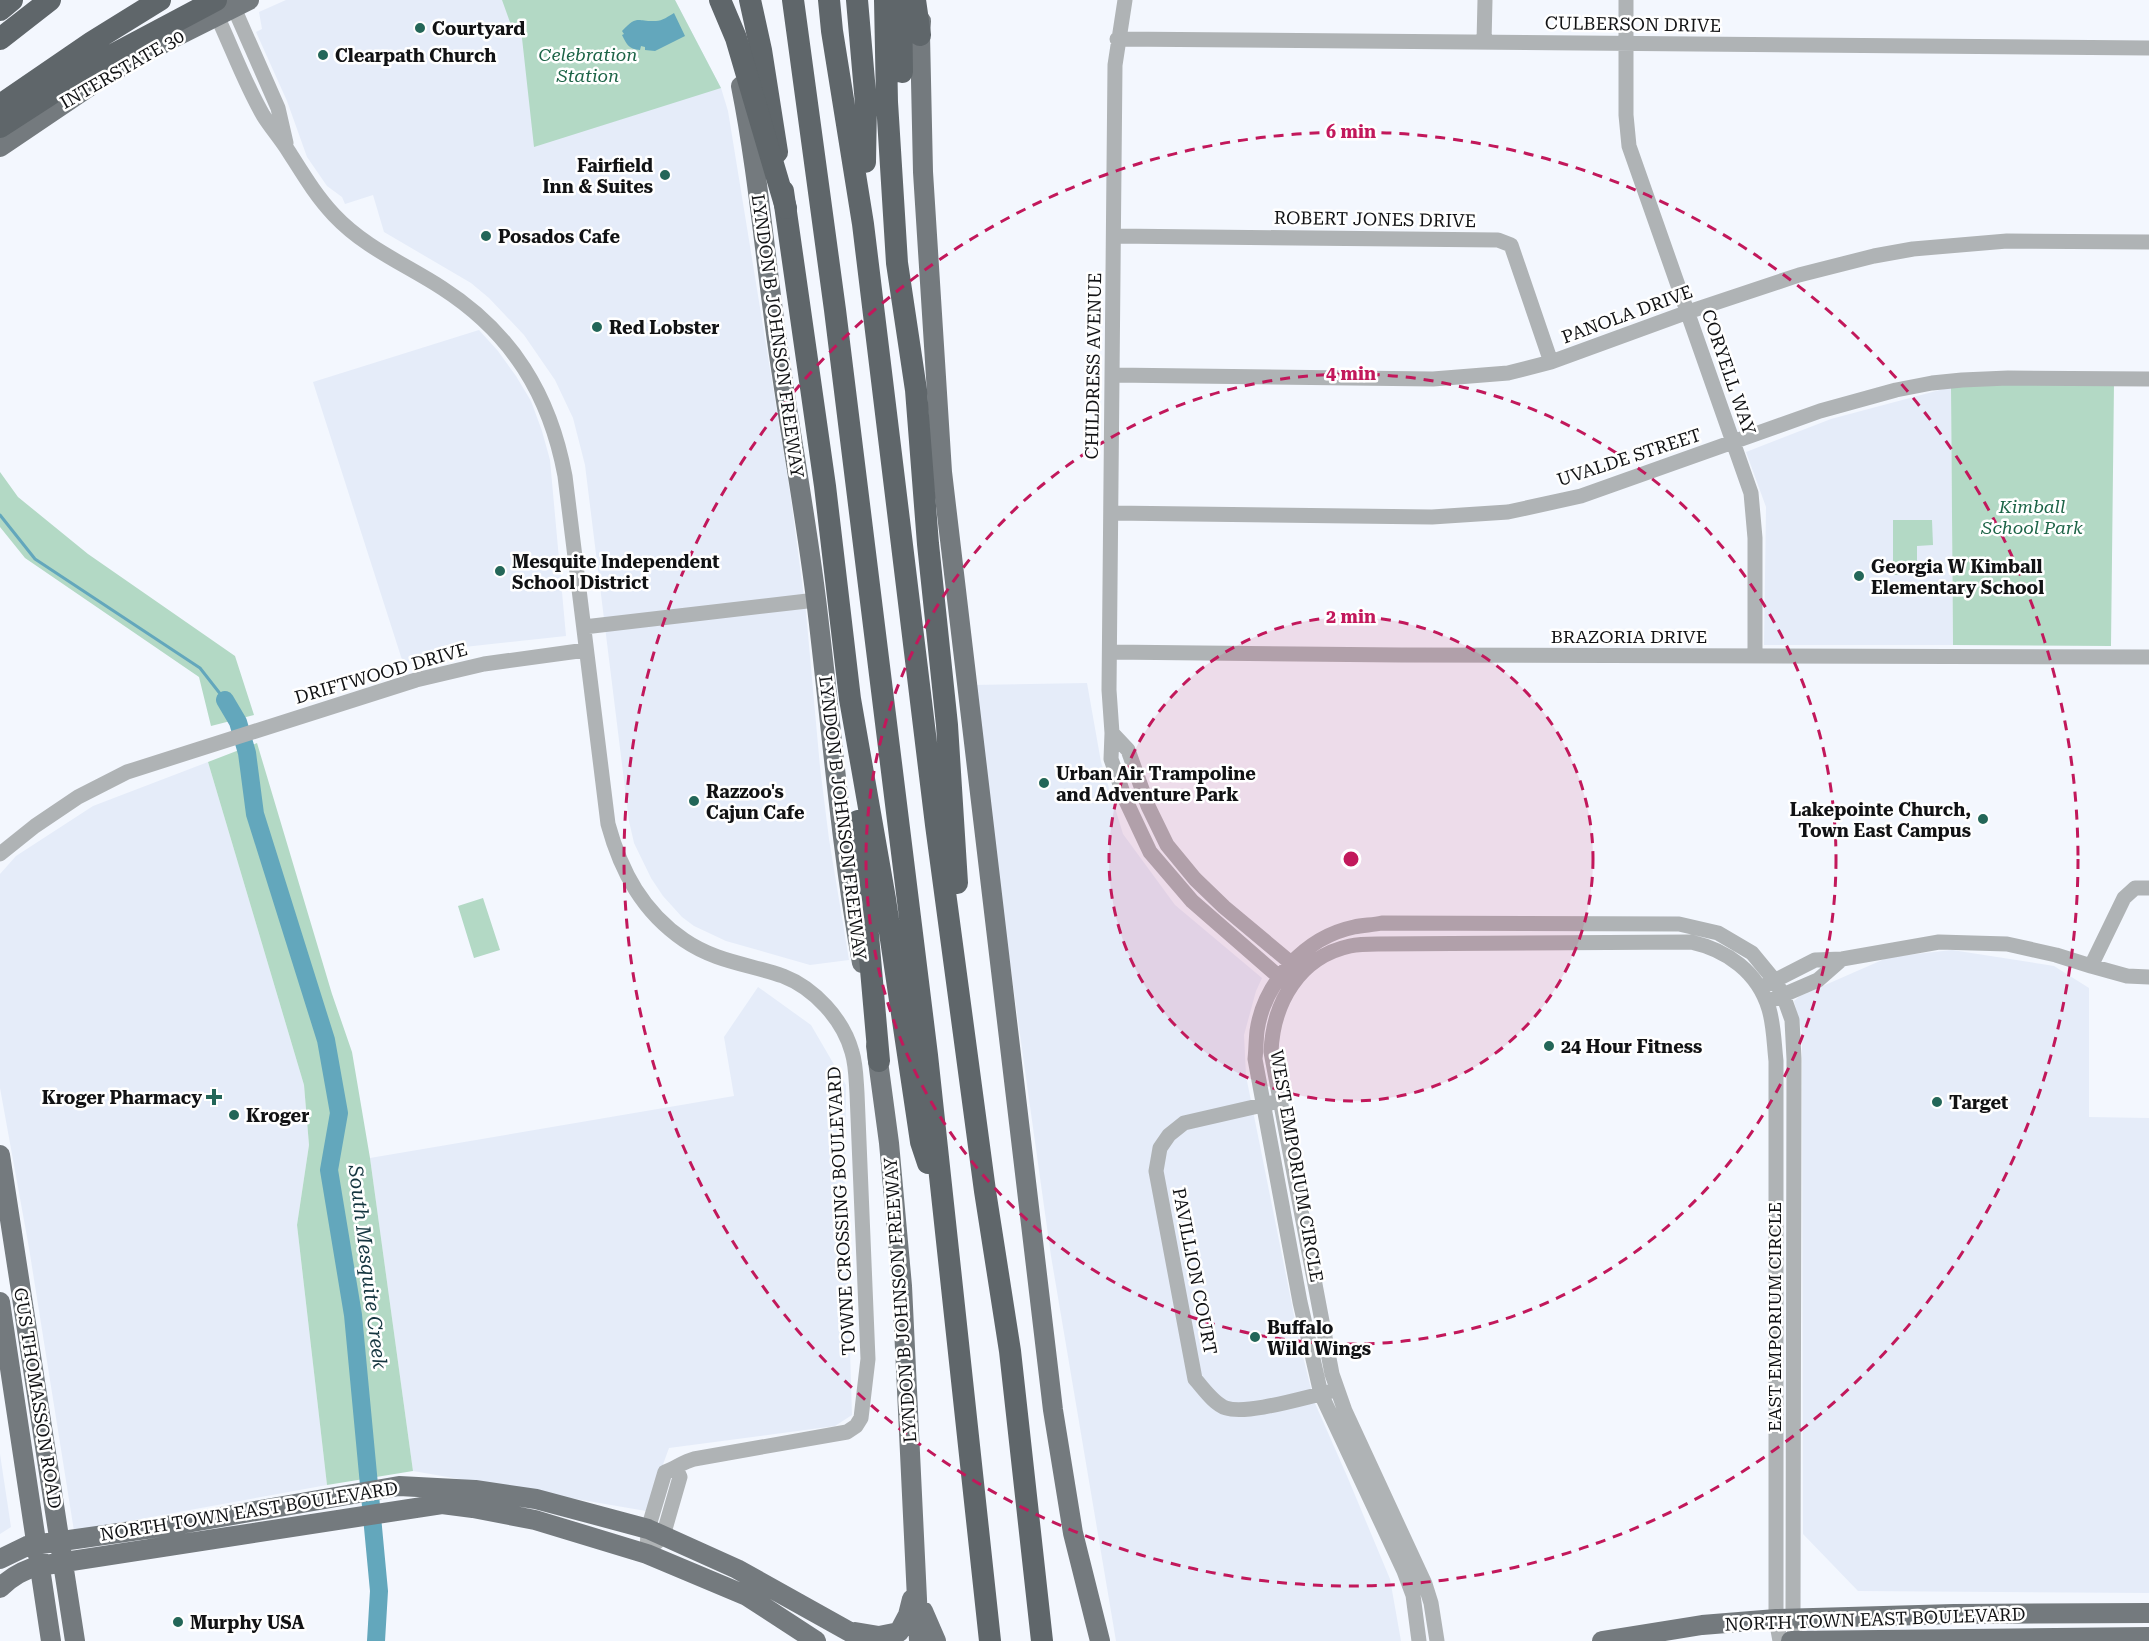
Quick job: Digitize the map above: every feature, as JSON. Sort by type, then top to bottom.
[{"type":"highway","points":[[0,10],[12,0]]},
{"type":"highway","points":[[0,39],[50,0]]},
{"type":"highway","points":[[0,105],[92,42],[160,0]]},
{"type":"highway","points":[[720,0],[736,38],[786,208]]},
{"type":"highway","points":[[729,0],[732,45]]},
{"type":"highway","points":[[750,0],[761,50],[786,208],[825,486],[854,727],[885,898],[921,1142],[945,1211]]},
{"type":"highway","points":[[786,0],[795,10],[835,310],[926,1043],[990,1641]]},
{"type":"highway","points":[[829,0],[863,224],[935,813],[985,1191],[1010,1351],[1042,1641]]},
{"type":"highway","points":[[857,0],[866,104],[863,224]]},
{"type":"highway","points":[[885,0],[887,102],[897,263],[916,390],[928,544],[948,724],[958,890],[956,964]]},
{"type":"highway","points":[[901,0],[902,103],[909,262],[904,304]]},
{"type":"highway","points":[[915,0],[920,35]]},
{"type":"highway","points":[[0,127],[105,59],[224,6]]},
{"type":"highway","points":[[854,727],[855,793],[879,1061]]},
{"type":"main road","name":"LYNDON B JOHNSON FREEWAY","points":[[720,0],[745,106],[758,189],[777,344],[816,600],[847,877],[879,1061],[889,1143],[902,1286],[919,1641]]},
{"type":"main road","points":[[924,0],[920,35],[923,172],[944,495],[1053,1410],[1072,1533],[1099,1639]]},
{"type":"main road","name":"INTERSTATE 30","points":[[0,147],[108,74],[224,6]]},
{"type":"main road","name":"GUS THOMASSON ROAD","points":[[0,1155],[3,1202],[75,1641]]},
{"type":"main road","name":"GUS THOMASSON ROAD","points":[[0,1302],[51,1641]]},
{"type":"main road","name":"NORTH TOWN EAST BOULEVARD","points":[[0,1559],[15,1551],[36,1545],[399,1486],[451,1487],[528,1497],[656,1532],[737,1569],[866,1641]]},
{"type":"main road","points":[[525,1519],[528,1497]]},
{"type":"main road","name":"NORTH TOWN EAST BOULEVARD","points":[[0,1588],[11,1577],[23,1570],[39,1566],[442,1504],[473,1508],[562,1527],[647,1554],[747,1596],[816,1641]]},
{"type":"main road","points":[[219,1539],[222,1516]]},
{"type":"main road","points":[[846,1630],[879,1636],[898,1632],[908,1615],[917,1590]]},
{"type":"main road","points":[[917,1590],[936,1641]]},
{"type":"main road","name":"NORTH TOWN EAST BOULEVARD","points":[[1602,1641],[1702,1625],[1784,1619],[2149,1612]]},
{"type":"main road","points":[[2060,1613],[2064,1638]]},
{"type":"main road","name":"NORTH TOWN EAST BOULEVARD","points":[[1791,1641],[2149,1637]]},
{"type":"street","name":"CHILDRESS AVENUE","points":[[1125,0],[1117,39],[1115,65],[1109,690],[1111,759],[1126,801],[1150,852],[1183,892],[1285,982]]},
{"type":"street","points":[[1484,42],[1485,0]]},
{"type":"street","name":"CORYELL WAY","points":[[1626,0],[1626,115],[1629,146],[1750,493],[1755,538],[1755,655]]},
{"type":"street","name":"TOWNE CROSSING BOULEVARD","points":[[224,6],[263,115],[312,189],[347,228],[376,251],[441,288],[464,304],[503,340],[531,378],[548,411],[566,476],[608,824],[616,852],[638,895],[659,919],[693,945],[731,963],[783,976],[815,996],[827,1008],[847,1036],[855,1065],[868,1359],[861,1418],[856,1426],[846,1432],[694,1459],[685,1461],[665,1472],[656,1532],[647,1554]]},
{"type":"street","name":"CULBERSON DRIVE","points":[[1117,39],[2149,48]]},
{"type":"street","name":"ROBERT JONES DRIVE","points":[[1114,236],[1498,240],[1511,245],[1551,362]]},
{"type":"street","name":"PANOLA DRIVE","points":[[1113,375],[1434,379],[1508,373],[1551,362],[1688,312],[1799,275],[1874,256],[1913,249],[2007,241],[2149,242]]},
{"type":"street","name":"UVALDE STREET","points":[[1111,513],[1432,517],[1508,512],[1581,496],[1858,399],[1932,383],[2008,378],[2149,379]]},
{"type":"street","points":[[584,627],[816,600]]},
{"type":"street","name":"DRIFTWOOD DRIVE","points":[[0,854],[34,825],[78,797],[127,772],[458,669],[586,650]]},
{"type":"street","name":"BRAZORIA DRIVE","points":[[1110,652],[2149,657]]},
{"type":"street","points":[[1112,733],[1128,750],[1148,806],[1167,845],[1197,881],[1224,907],[1297,968]]},
{"type":"street","points":[[1183,892],[1197,881]]},
{"type":"street","points":[[2091,966],[2124,898],[2135,888],[2149,888]]},
{"type":"street","name":"WEST EMPORIUM CIRCLE","points":[[1297,968],[1300,954],[1325,938],[1352,927],[1382,923],[1679,924],[1718,933],[1752,953],[1775,981],[1783,995]]},
{"type":"street","points":[[1487,924],[1487,943]]},
{"type":"street","points":[[1613,924],[1613,942]]},
{"type":"street","name":"WEST EMPORIUM CIRCLE","points":[[1437,1641],[1431,1603],[1425,1584],[1321,1394],[1300,1302],[1255,1059],[1257,1029],[1265,1001],[1297,968],[1350,946],[1691,942],[1719,950],[1736,961],[1750,974],[1766,1002]]},
{"type":"street","points":[[1758,988],[1815,960],[1842,959],[1939,942],[2007,944],[2056,955],[2127,976],[2149,977]]},
{"type":"street","points":[[1766,1002],[1818,980],[1842,959]]},
{"type":"street","name":"WEST EMPORIUM CIRCLE","points":[[1285,982],[1276,1013],[1271,1052],[1332,1374],[1413,1595],[1419,1641]]},
{"type":"street","name":"EAST EMPORIUM CIRCLE","points":[[1780,1641],[1784,1619],[1793,1416],[1792,1020],[1783,995]]},
{"type":"street","name":"EAST EMPORIUM CIRCLE","points":[[1766,1002],[1776,1061],[1775,1415],[1784,1619],[1796,1641]]},
{"type":"street","name":"PAVILLION COURT","points":[[1280,1101],[1184,1123],[1168,1135],[1160,1148],[1156,1171],[1195,1379],[1226,1408],[1243,1410],[1338,1391]]},
{"type":"street","points":[[1776,1131],[1793,1131]]},
{"type":"street","points":[[1291,1250],[1308,1246]]},
{"type":"street","points":[[1775,1289],[1793,1288]]},
{"type":"street","points":[[1775,1415],[1793,1416]]},
{"type":"shaded area","points":[[286,0],[675,0],[721,88],[728,111],[790,492],[806,612],[829,839],[849,960],[810,965],[726,941],[694,926],[682,917],[663,896],[651,878],[634,843],[629,821],[585,465],[573,418],[555,380],[524,335],[489,298],[471,283],[384,232],[373,195],[345,204],[342,197],[327,186],[307,157],[287,101],[256,32],[262,29],[259,12]]},
{"type":"shaded area","points":[[479,330],[516,376],[531,401],[542,431],[550,460],[566,636],[464,647],[404,666],[313,382]]},
{"type":"shaded area","name":"Georgia W Kimball Elementary School","points":[[1951,387],[1953,645],[1764,645],[1766,507],[1746,452],[1831,419]]},
{"type":"shaded area","points":[[1087,683],[1101,762],[1123,834],[1175,905],[1262,978],[1256,991],[1244,1035],[1246,1076],[1299,1340],[1314,1401],[1390,1579],[1401,1641],[1116,1641],[1051,1256],[971,685]]},
{"type":"shaded area","points":[[208,762],[304,1085],[309,1145],[297,1225],[327,1485],[74,1531],[29,1248],[0,1088],[0,874],[16,856],[93,806]]},
{"type":"shaded area","points":[[1952,950],[2054,966],[2089,988],[2089,1117],[2149,1118],[2149,1593],[1858,1591],[1803,1534],[1802,1032],[1794,1001],[1800,996],[1889,957]]},
{"type":"shaded area","points":[[758,987],[811,1025],[846,1085],[845,1190],[852,1415],[835,1426],[669,1448],[646,1511],[413,1471],[370,1158],[734,1096],[724,1037]]},
{"type":"shaded area","points":[[0,1454],[11,1527],[0,1534]]},
{"type":"green space","name":"Celebration Station","points":[[502,0],[675,0],[721,88],[534,147],[521,29],[511,25]]},
{"type":"green space","name":"Kimball School Park","points":[[2114,383],[2111,646],[1953,645],[1951,387]]},
{"type":"green space","points":[[0,472],[18,497],[88,554],[235,656],[254,715],[211,726],[199,677],[25,558],[0,527]]},
{"type":"green space","points":[[1893,520],[1932,520],[1933,545],[1917,546],[1917,574],[1893,575]]},
{"type":"green space","points":[[257,743],[332,994],[352,1052],[370,1158],[413,1471],[327,1485],[297,1225],[309,1145],[304,1085],[208,762]]},
{"type":"green space","points":[[483,898],[500,950],[474,958],[458,906]]},
{"type":"water","points":[[674,13],[685,36],[655,51],[645,50],[645,47],[641,46],[640,50],[631,47],[622,35],[624,34],[622,31],[635,21],[658,21]]},
{"type":"waterway","points":[[0,515],[35,559],[200,668],[225,700]]},
{"type":"waterway","name":"South Mesquite Creek","points":[[225,700],[238,722],[247,753],[255,814],[326,1040],[339,1113],[329,1170],[353,1315],[379,1591],[376,1641]]},
{"type":"place","name":"Courtyard","points":[[420,28]]},
{"type":"place","name":"Clearpath Church","points":[[323,55]]},
{"type":"place","name":"Fairfield Inn & Suites","points":[[665,175]]},
{"type":"place","name":"Posados Cafe","points":[[486,236]]},
{"type":"place","name":"Red Lobster","points":[[597,327]]},
{"type":"place","name":"Mesquite Independent School District","points":[[500,571]]},
{"type":"place","name":"Georgia W Kimball Elementary School","points":[[1859,576]]},
{"type":"place","name":"Urban Air Trampoline and Adventure Park","points":[[1044,783]]},
{"type":"place","name":"Razzoo's Cajun Cafe","points":[[694,801]]},
{"type":"place","name":"Lakepointe Church, Town East Campus","points":[[1983,819]]},
{"type":"place","name":"24 Hour Fitness","points":[[1549,1046]]},
{"type":"place","name":"Kroger Pharmacy","points":[[214,1097]]},
{"type":"place","name":"Target","points":[[1937,1102]]},
{"type":"place","name":"Kroger","points":[[234,1115]]},
{"type":"place","name":"Buffalo Wild Wings","points":[[1255,1337]]},
{"type":"place","name":"Murphy USA","points":[[178,1622]]}]
